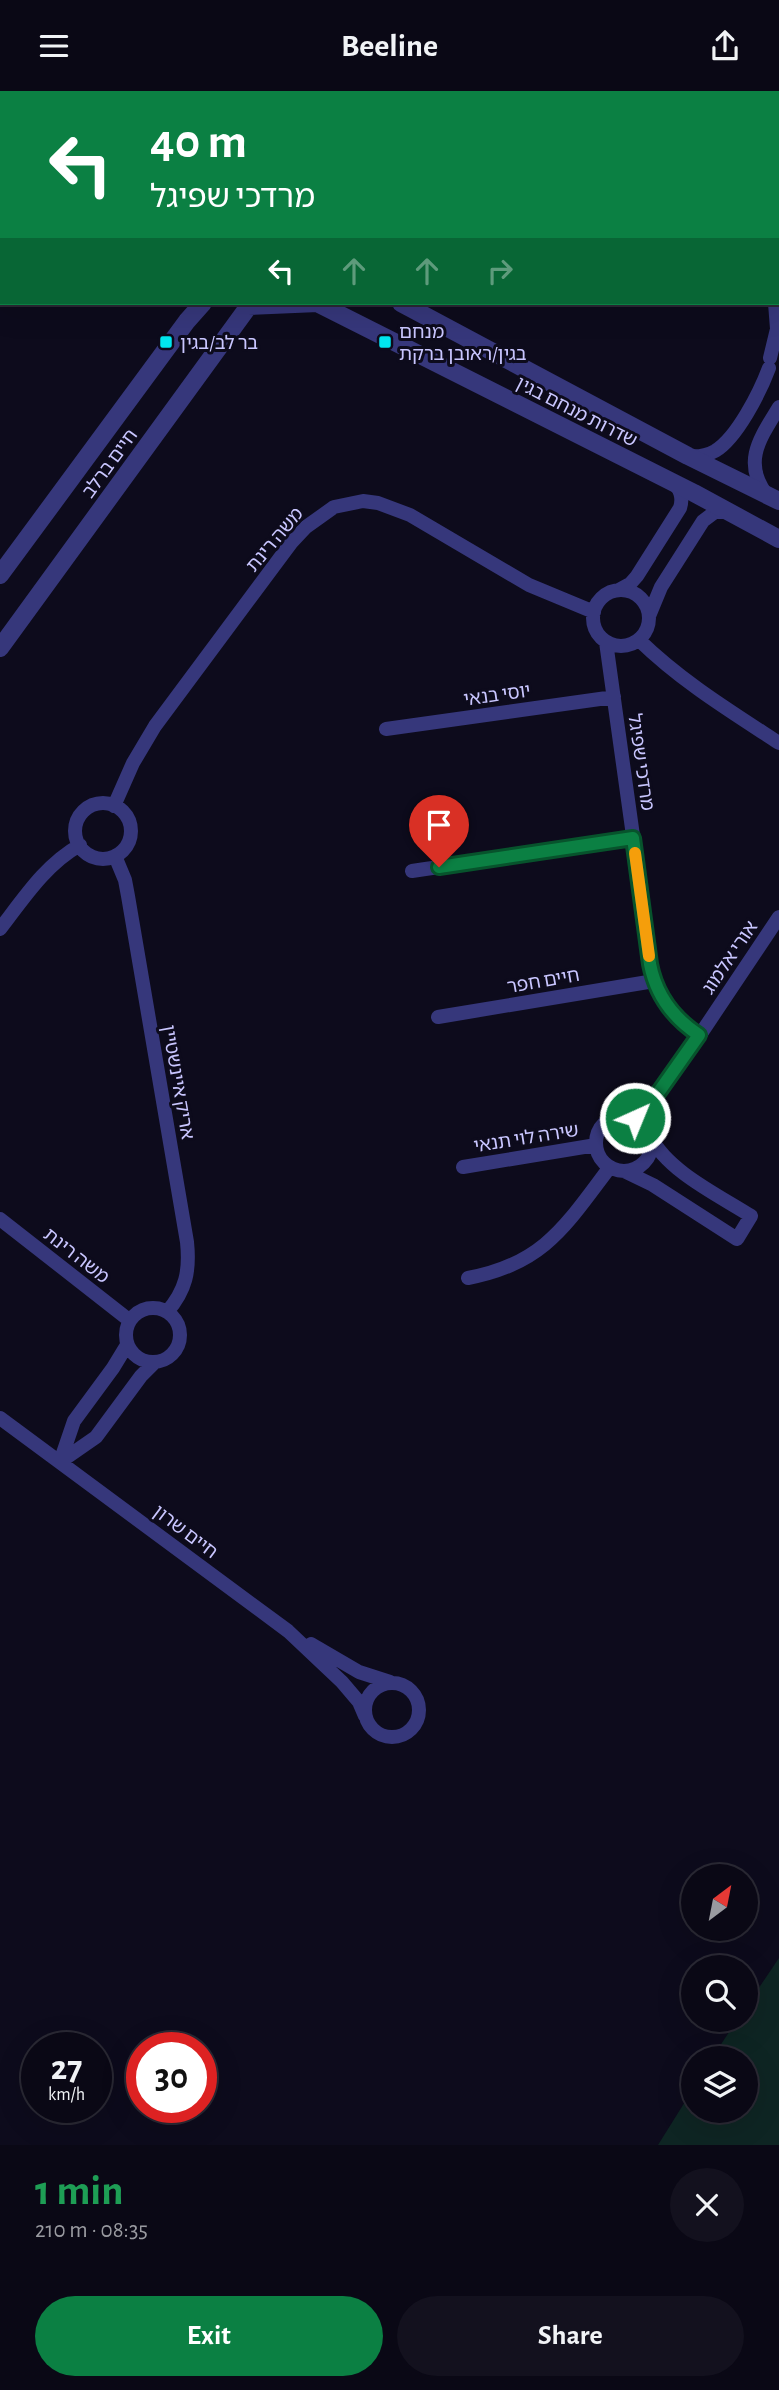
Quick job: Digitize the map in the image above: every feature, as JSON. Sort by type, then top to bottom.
[{"type":"street","points":[[187,305],[187,321]]},
{"type":"street","name":"חיים ברלב","points":[[0,575],[201,305]]},
{"type":"street","name":"חיים ברלב","points":[[0,648],[250,305]]},
{"type":"street","name":"שדרות מנחם בגין","points":[[321,305],[779,538]]},
{"type":"street","name":"שדרות מנחם בגין","points":[[405,305],[772,498]]},
{"type":"street","points":[[775,305],[777,329],[771,378],[779,386]]},
{"type":"street","points":[[688,456],[706,455],[724,444],[752,403],[773,358]]},
{"type":"street","points":[[772,498],[756,475],[755,456],[759,441],[779,407]]},
{"type":"street","points":[[671,482],[680,492],[680,508],[637,576],[630,584],[600,600],[594,612],[595,629],[606,642],[623,646],[639,640],[647,629],[649,616],[661,587],[704,521],[715,512],[729,512]]},
{"type":"street","name":"משה רינת","points":[[114,806],[133,763],[155,726],[291,543],[306,527],[334,507],[363,501],[393,508],[428,525],[528,585],[594,612]]},
{"type":"street","points":[[619,590],[640,597],[646,604],[649,616]]},
{"type":"street","points":[[639,640],[687,682],[779,743]]},
{"type":"street","name":"מרדכי שפיגל","points":[[606,642],[654,981],[671,1011],[699,1035]]},
{"type":"street","name":"יוסי בנאי","points":[[386,729],[614,697]]},
{"type":"street","points":[[97,804],[114,806],[127,817],[131,829],[127,846],[115,856],[97,858],[85,852],[80,845],[76,829],[83,813],[97,804]]},
{"type":"street","points":[[412,871],[633,838]]},
{"type":"street","points":[[0,929],[48,868],[80,845]]},
{"type":"street","name":"אריק איינשטיין","points":[[115,856],[128,896],[187,1243],[185,1283],[179,1298],[167,1312]]},
{"type":"street","name":"אורי אלמוג","points":[[639,1120],[779,918]]},
{"type":"street","name":"חיים חפר","points":[[438,1017],[654,981]]},
{"type":"street","points":[[626,1116],[639,1120],[651,1137],[660,1152],[677,1167],[751,1216],[737,1239],[653,1185],[617,1169],[600,1157],[596,1145],[601,1129],[610,1120],[626,1116]]},
{"type":"street","points":[[468,1278],[513,1265],[544,1247],[617,1169],[638,1167],[645,1162],[651,1150],[651,1137]]},
{"type":"street","name":"שירה לוי תנאי","points":[[463,1167],[596,1145]]},
{"type":"street","name":"משה רינת","points":[[0,1219],[130,1320]]},
{"type":"street","points":[[147,1308],[167,1312],[178,1325],[179,1341],[170,1356],[155,1362],[141,1375],[96,1437],[60,1462],[74,1421],[127,1345],[126,1332],[130,1320],[147,1308]]},
{"type":"street","points":[[127,1345],[138,1358],[155,1362]]},
{"type":"street","name":"חיים שרון","points":[[0,1418],[288,1632],[342,1682],[359,1702],[365,1716]]},
{"type":"street","name":"חיים שרון","points":[[288,1632],[359,1672],[394,1683]]},
{"type":"street","points":[[394,1683],[406,1687],[417,1700],[419,1713],[412,1728],[402,1735],[389,1737],[374,1731],[365,1716],[366,1701],[379,1686],[394,1683]]},
{"type":"green space","points":[[779,1958],[779,2145],[658,2145],[681,2108],[681,2123],[758,2123],[758,2046],[720,2046],[729,2032],[758,2032],[758,1989]]},
{"type":"slow traffic","points":[[635,853],[649,956]]},
{"type":"place","name":"בר לב/בגין","points":[[166,342]]},
{"type":"place","name":"מנחם בגין/ראובן ברקת","points":[[385,342]]},
{"type":"route","points":[[439,867],[633,838],[654,981],[671,1011],[699,1035],[639,1120],[635,1118]]}]
